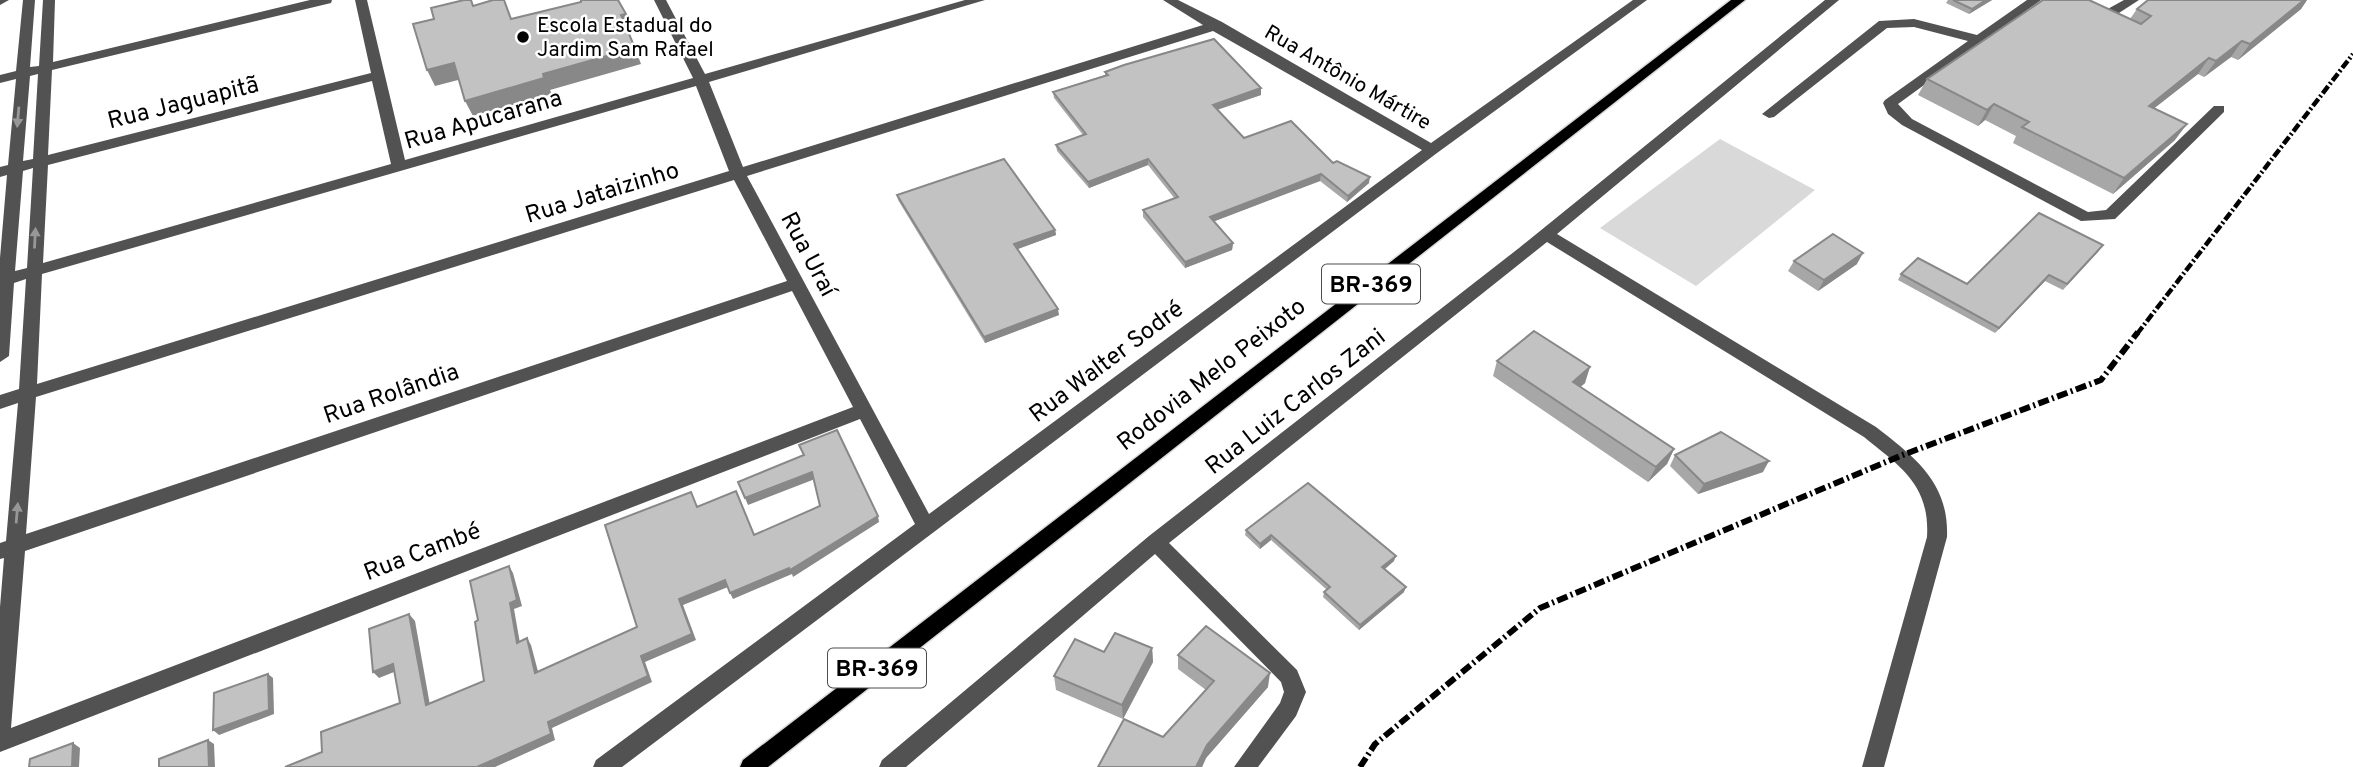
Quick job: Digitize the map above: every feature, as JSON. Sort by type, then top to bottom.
[{"type":"main road","name":"Rodovia Melo Peixoto","points":[[751,767],[1739,0]]},
{"type":"street","points":[[0,356],[7,171],[22,74],[29,0]]},
{"type":"street","points":[[0,728],[7,548],[28,393],[49,0]]},
{"type":"street","points":[[0,79],[326,0]]},
{"type":"street","points":[[361,0],[399,167]]},
{"type":"street","name":"Rua Uraí","points":[[660,0],[701,79],[738,174],[926,526]]},
{"type":"street","name":"Rua Apucarana","points":[[3,280],[979,0]]},
{"type":"street","name":"Rua Antônio Mártire","points":[[1169,0],[1432,150]]},
{"type":"street","name":"Rua Walter Sodré","points":[[604,767],[1432,150],[1641,0]]},
{"type":"street","name":"Rua Luiz Carlos Zani","points":[[890,767],[1156,542],[1546,234],[1833,0]]},
{"type":"street","points":[[2035,0],[1890,103],[1893,111],[1907,122],[2085,217],[2110,215],[2219,109]]},
{"type":"street","points":[[2121,28],[2095,17],[2133,0]]},
{"type":"street","points":[[1769,114],[1884,24],[1913,23],[1979,40]]},
{"type":"street","name":"Rua Jataizinho","points":[[0,402],[1217,25]]},
{"type":"street","name":"Rua Jaguapitã","points":[[7,171],[378,75]]},
{"type":"street","points":[[1546,234],[1870,432],[1900,456],[1920,478],[1937,508],[1937,537],[1873,767]]},
{"type":"street","name":"Rua Rolândia","points":[[7,548],[798,283]]},
{"type":"street","name":"Rua Cambé","points":[[0,742],[863,410]]},
{"type":"street","points":[[1156,542],[1290,677],[1295,692],[1288,709],[1245,767]]},
{"type":"shaded area","points":[[1720,139],[1815,190],[1696,286],[1600,228]]},
{"type":"building","points":[[471,0],[473,6],[504,0],[511,19],[581,0],[618,0],[626,14],[621,15],[635,48],[543,74],[544,78],[465,101],[454,63],[427,70],[413,24],[434,19],[431,8]]},
{"type":"building","points":[[1953,0],[1986,0],[1972,9]]},
{"type":"building","points":[[2043,0],[2089,0],[2141,24],[2151,16],[2137,9],[2148,0],[2304,0],[2250,44],[2242,41],[2216,61],[2209,58],[2149,106],[2187,124],[2124,178],[2022,127],[2029,122],[1994,104],[1987,110],[1927,79]]},
{"type":"building","points":[[1214,39],[1261,88],[1213,105],[1244,138],[1291,121],[1333,163],[1337,161],[1370,177],[1348,196],[1321,174],[1210,217],[1233,243],[1185,262],[1143,210],[1178,197],[1148,159],[1088,182],[1056,145],[1086,134],[1053,92],[1108,75],[1105,72],[1124,65]]},
{"type":"building","points":[[1004,159],[1055,230],[1014,244],[1058,309],[984,337],[897,195]]},
{"type":"building","points":[[2039,213],[2103,245],[2067,284],[2049,275],[1999,328],[1901,274],[1918,258],[1967,284]]},
{"type":"building","points":[[1833,234],[1863,253],[1824,280],[1794,261]]},
{"type":"building","points":[[1534,331],[1590,367],[1573,382],[1674,449],[1656,467],[1497,361]]},
{"type":"building","points":[[837,430],[878,516],[790,570],[789,568],[730,593],[725,580],[679,599],[692,634],[641,656],[648,676],[548,722],[551,734],[477,767],[285,767],[322,752],[321,732],[400,703],[393,664],[373,672],[369,629],[409,614],[426,705],[484,681],[475,622],[478,620],[470,581],[509,566],[517,600],[510,603],[517,643],[527,638],[535,673],[637,627],[605,525],[691,492],[697,507],[736,491],[754,535],[820,506],[812,472],[745,498],[738,482],[804,455],[799,445]]},
{"type":"building","points":[[1721,432],[1769,461],[1704,484],[1675,455]]},
{"type":"building","points":[[1308,483],[1396,556],[1382,567],[1406,587],[1360,625],[1324,592],[1330,587],[1271,535],[1260,544],[1246,530]]},
{"type":"building","points":[[1206,626],[1270,673],[1207,745],[1196,767],[1098,767],[1124,719],[1163,737],[1214,681],[1178,655]]},
{"type":"building","points":[[1115,633],[1152,648],[1122,705],[1054,676],[1075,639],[1104,652]]},
{"type":"building","points":[[268,674],[269,710],[213,730],[214,693]]},
{"type":"building","points":[[208,740],[209,767],[159,767],[159,759]]},
{"type":"building","points":[[73,743],[72,767],[29,767],[30,759]]},
{"type":"railway","points":[[2137,334],[2353,54]]},
{"type":"railway","points":[[1360,767],[1375,744],[1540,608],[1900,456],[2101,380],[2138,332]]},
{"type":"place","name":"Escola Estadual do Jardim Sam Rafael","points":[[523,37]]}]
